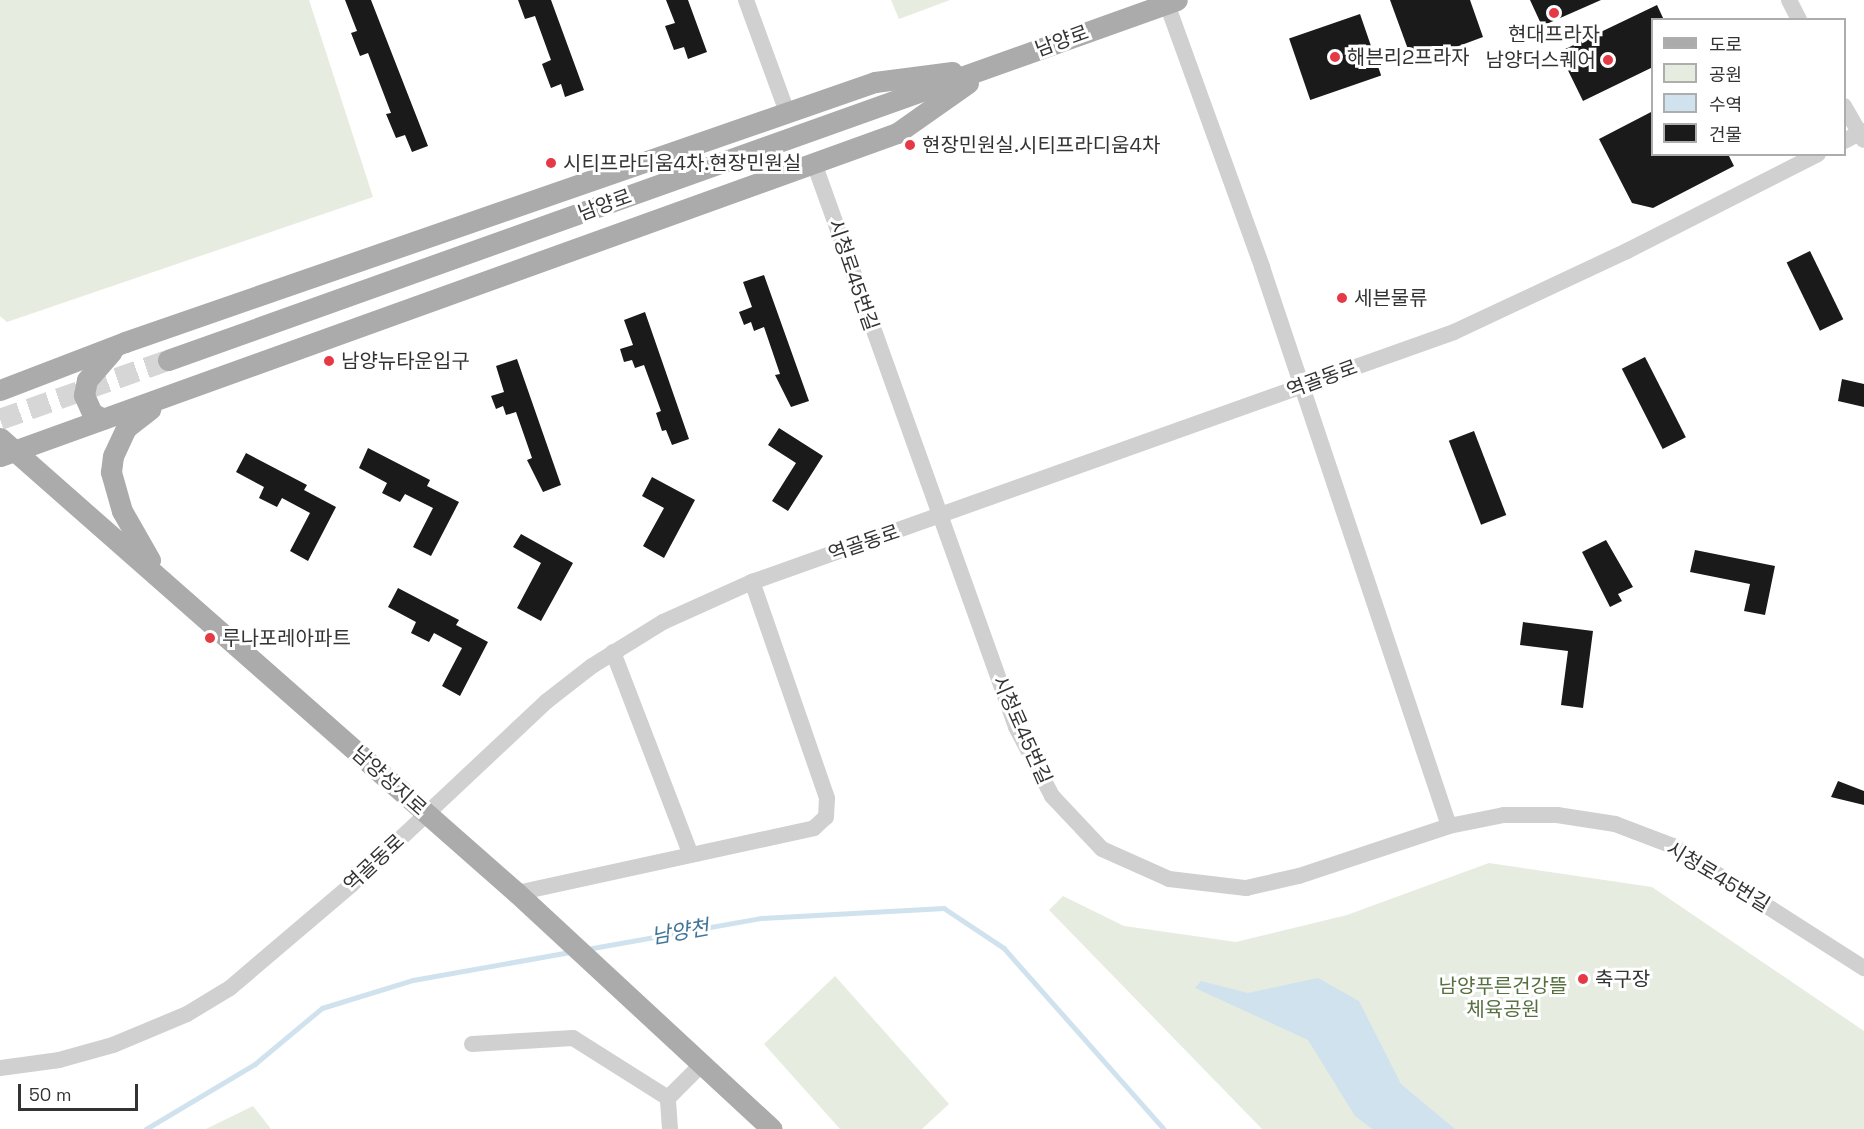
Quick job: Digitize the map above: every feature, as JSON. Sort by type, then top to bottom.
[{"type":"main road","name":"남양로","points":[[168,360],[1172,2]]},
{"type":"main road","points":[[0,390],[125,342],[875,82],[991,67]]},
{"type":"main road","points":[[5,448],[169,397],[897,133],[991,67]]},
{"type":"main road","points":[[103,419],[86,405],[87,380],[102,358],[125,342]]},
{"type":"main road","points":[[158,574],[122,512],[111,472],[112,456],[126,428],[169,397]]},
{"type":"main road","name":"남양성지로","points":[[5,448],[158,574],[517,893],[772,1129]]},
{"type":"street","points":[[747,0],[787,112]]},
{"type":"street","points":[[1790,0],[1798,18]]},
{"type":"street","points":[[1172,2],[1449,826]]},
{"type":"street","points":[[1846,107],[1858,136]]},
{"type":"street","name":"역골동로","points":[[0,1068],[59,1060],[113,1046],[210,1002],[270,957],[427,815],[547,701],[613,652],[680,613],[752,582],[1463,328],[1627,251],[1814,156]]},
{"type":"street","name":"시청로45번길","points":[[814,163],[1016,727],[1052,796],[1102,849],[1169,879],[1245,888],[1299,876],[1449,826],[1504,815],[1557,815],[1615,824],[1673,846],[1864,968]]},
{"type":"street","points":[[517,893],[814,828],[826,817],[827,798],[752,582]]},
{"type":"street","points":[[613,652],[691,855]]},
{"type":"street","points":[[472,1044],[573,1038],[668,1098]]},
{"type":"street","points":[[670,1129],[668,1098],[703,1064]]},
{"type":"green space","points":[[0,0],[309,0],[373,197],[7,322],[0,316]]},
{"type":"green space","points":[[891,0],[950,0],[899,19]]},
{"type":"green space","name":"남양푸른건강뜰 체육공원","points":[[1489,863],[1652,887],[1864,1031],[1864,1129],[1262,1129],[1049,910],[1063,896],[1124,926],[1236,942],[1347,915]]},
{"type":"green space","points":[[835,976],[949,1104],[922,1129],[840,1129],[764,1044]]},
{"type":"green space","points":[[253,1106],[271,1129],[206,1129]]},
{"type":"water","points":[[1318,978],[1359,1001],[1401,1084],[1455,1129],[1372,1129],[1355,1116],[1308,1040],[1195,988],[1201,981],[1248,993]]},
{"type":"building","points":[[345,0],[371,0],[428,146],[412,152],[405,135],[396,138],[386,114],[391,113],[368,53],[360,56],[351,33],[357,31]]},
{"type":"building","points":[[518,0],[551,0],[584,90],[565,97],[561,84],[551,88],[542,64],[551,60],[535,16],[525,19]]},
{"type":"building","points":[[666,0],[688,0],[707,52],[688,59],[684,47],[674,50],[665,26],[675,23]]},
{"type":"building","points":[[1390,0],[1470,0],[1483,37],[1413,63]]},
{"type":"building","name":"현대프라자","points":[[1530,0],[1601,0],[1542,26]]},
{"type":"building","name":"남양더스퀘어","points":[[1657,5],[1663,18],[1651,18],[1651,68],[1583,101],[1559,52]]},
{"type":"building","name":"해븐리2프라자","points":[[1360,14],[1381,75],[1310,100],[1289,38]]},
{"type":"building","points":[[1651,112],[1651,156],[1729,156],[1734,166],[1653,208],[1632,203],[1599,139]]},
{"type":"building","points":[[1810,251],[1843,319],[1820,331],[1787,262]]},
{"type":"building","points":[[764,275],[809,401],[791,407],[775,375],[780,374],[764,327],[754,331],[751,322],[744,325],[739,312],[752,307],[743,282]]},
{"type":"building","points":[[645,312],[689,439],[672,445],[666,430],[662,431],[656,413],[661,411],[644,365],[635,368],[632,360],[624,362],[620,349],[633,345],[624,320]]},
{"type":"building","points":[[1645,357],[1686,437],[1663,449],[1622,369]]},
{"type":"building","points":[[517,359],[561,485],[543,492],[527,460],[532,458],[516,412],[506,415],[503,406],[496,409],[491,396],[504,392],[496,366]]},
{"type":"building","points":[[1842,379],[1864,384],[1864,407],[1838,401]]},
{"type":"building","points":[[779,428],[823,456],[788,511],[772,501],[796,463],[768,445]]},
{"type":"building","points":[[1474,431],[1506,515],[1481,525],[1449,441]]},
{"type":"building","points":[[368,448],[430,480],[427,486],[459,502],[431,556],[413,547],[433,508],[405,494],[400,502],[382,493],[387,483],[359,468]]},
{"type":"building","points":[[246,453],[307,485],[304,490],[336,507],[308,561],[290,551],[310,513],[282,498],[277,507],[259,498],[264,487],[236,472]]},
{"type":"building","points":[[652,477],[695,500],[664,558],[643,546],[664,508],[642,496]]},
{"type":"building","points":[[521,534],[573,563],[541,621],[517,608],[541,563],[513,547]]},
{"type":"building","points":[[1606,540],[1633,587],[1618,594],[1622,601],[1610,607],[1582,552]]},
{"type":"building","points":[[1695,550],[1775,566],[1765,615],[1744,611],[1750,584],[1690,572]]},
{"type":"building","points":[[398,588],[459,620],[456,625],[488,642],[460,696],[442,686],[462,648],[434,633],[429,642],[411,633],[416,622],[388,607]]},
{"type":"building","points":[[1523,622],[1593,631],[1583,708],[1561,705],[1568,651],[1520,645]]},
{"type":"building","points":[[1838,781],[1864,791],[1864,805],[1831,797]]},
{"type":"waterway","name":"남양천","points":[[587,949],[761,918],[944,908],[1004,948],[1164,1129]]},
{"type":"waterway","name":"남양천","points":[[146,1129],[255,1064],[322,1008],[413,980],[570,952]]},
{"type":"tunnel","points":[[0,419],[168,360]]},
{"type":"place","name":"현대프라자","points":[[1554,13]]},
{"type":"place","name":"해븐리2프라자","points":[[1335,57]]},
{"type":"place","name":"남양더스퀘어","points":[[1608,60]]},
{"type":"place","name":"현장민원실.시티프라디움4차","points":[[910,145]]},
{"type":"place","name":"시티프라디움4차.현장민원실","points":[[551,163]]},
{"type":"place","name":"세븐물류","points":[[1342,298]]},
{"type":"place","name":"남양뉴타운입구","points":[[329,361]]},
{"type":"place","name":"루나포레아파트","points":[[210,638]]},
{"type":"place","name":"축구장","points":[[1583,979]]}]
